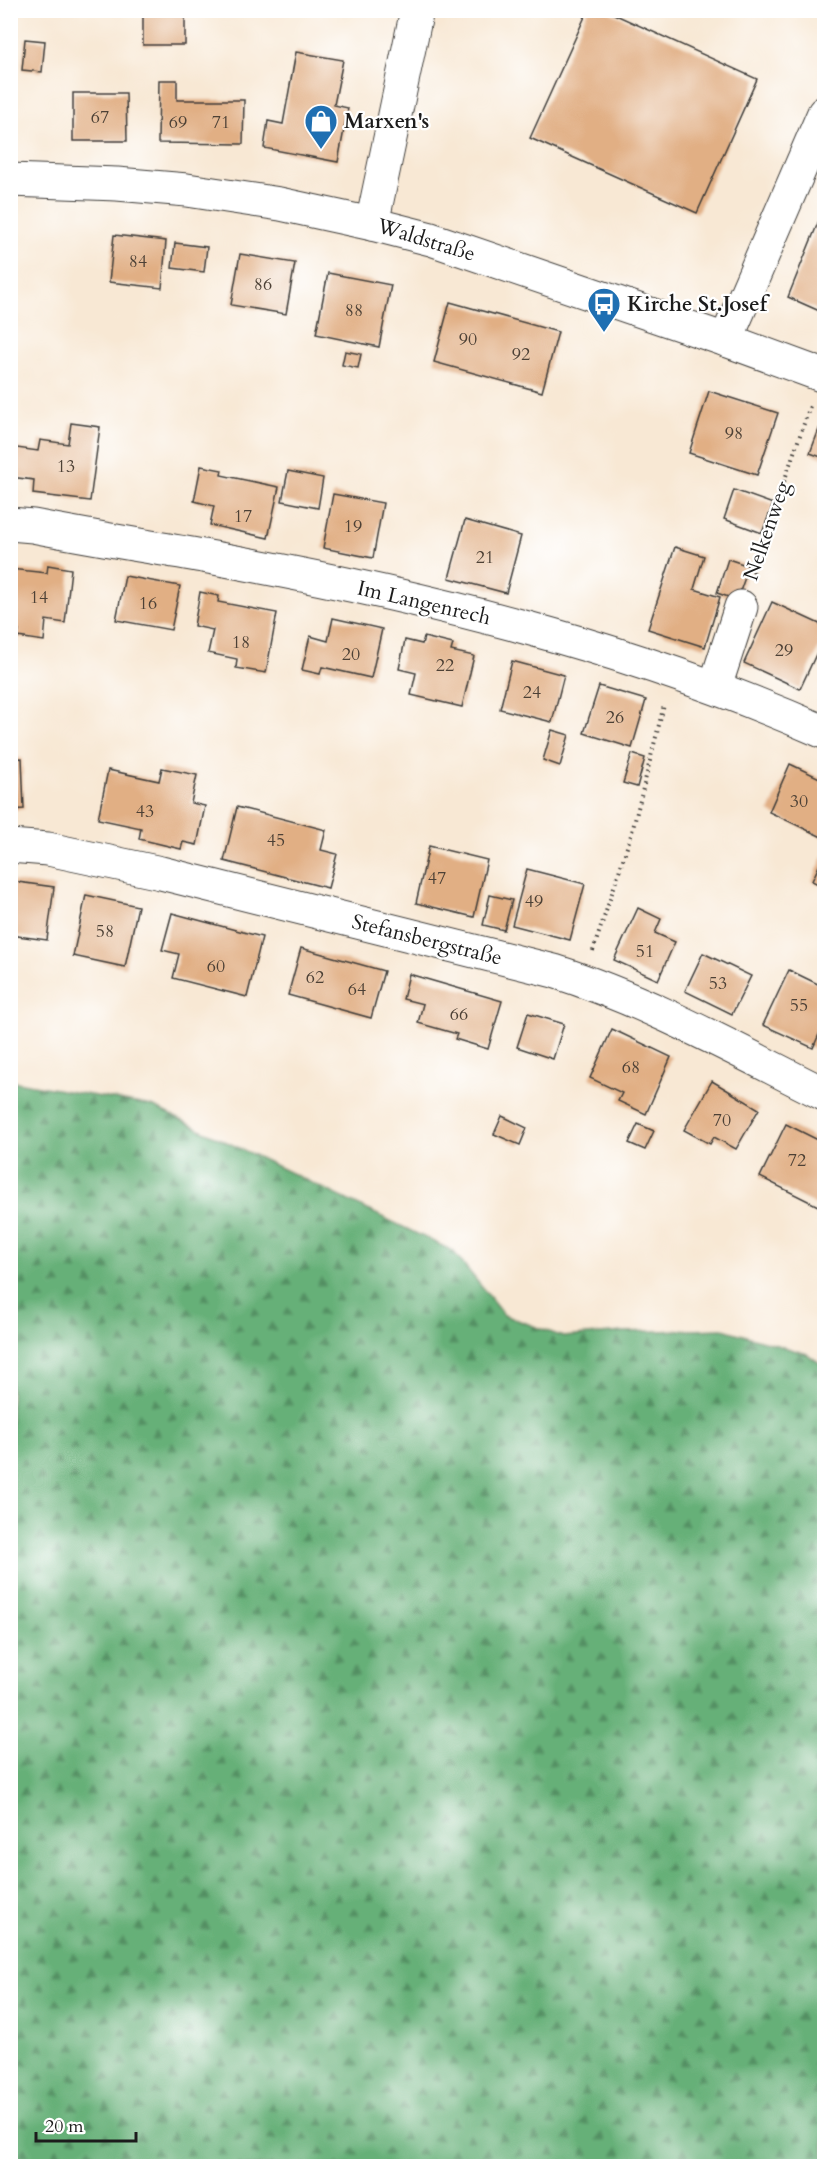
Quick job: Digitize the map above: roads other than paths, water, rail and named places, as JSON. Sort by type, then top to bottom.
[{"type":"street","points":[[372,224],[417,10]]},
{"type":"street","points":[[726,340],[825,113]]},
{"type":"street","name":"Waldstraße","points":[[10,180],[117,184],[187,190],[280,204],[372,224],[431,239],[823,375]]},
{"type":"street","name":"Im Langenrech","points":[[10,524],[204,556],[359,587],[555,635],[715,687],[825,732]]},
{"type":"street","name":"Nelkenweg","points":[[715,687],[741,607]]},
{"type":"street","name":"Stefansbergstraße","points":[[10,846],[48,849],[160,873],[554,971],[647,1007],[825,1094]]},
{"type":"place","name":"Marxen's","points":[[321,150]]},
{"type":"place","name":"Kirche St.Josef","points":[[604,333]]}]
